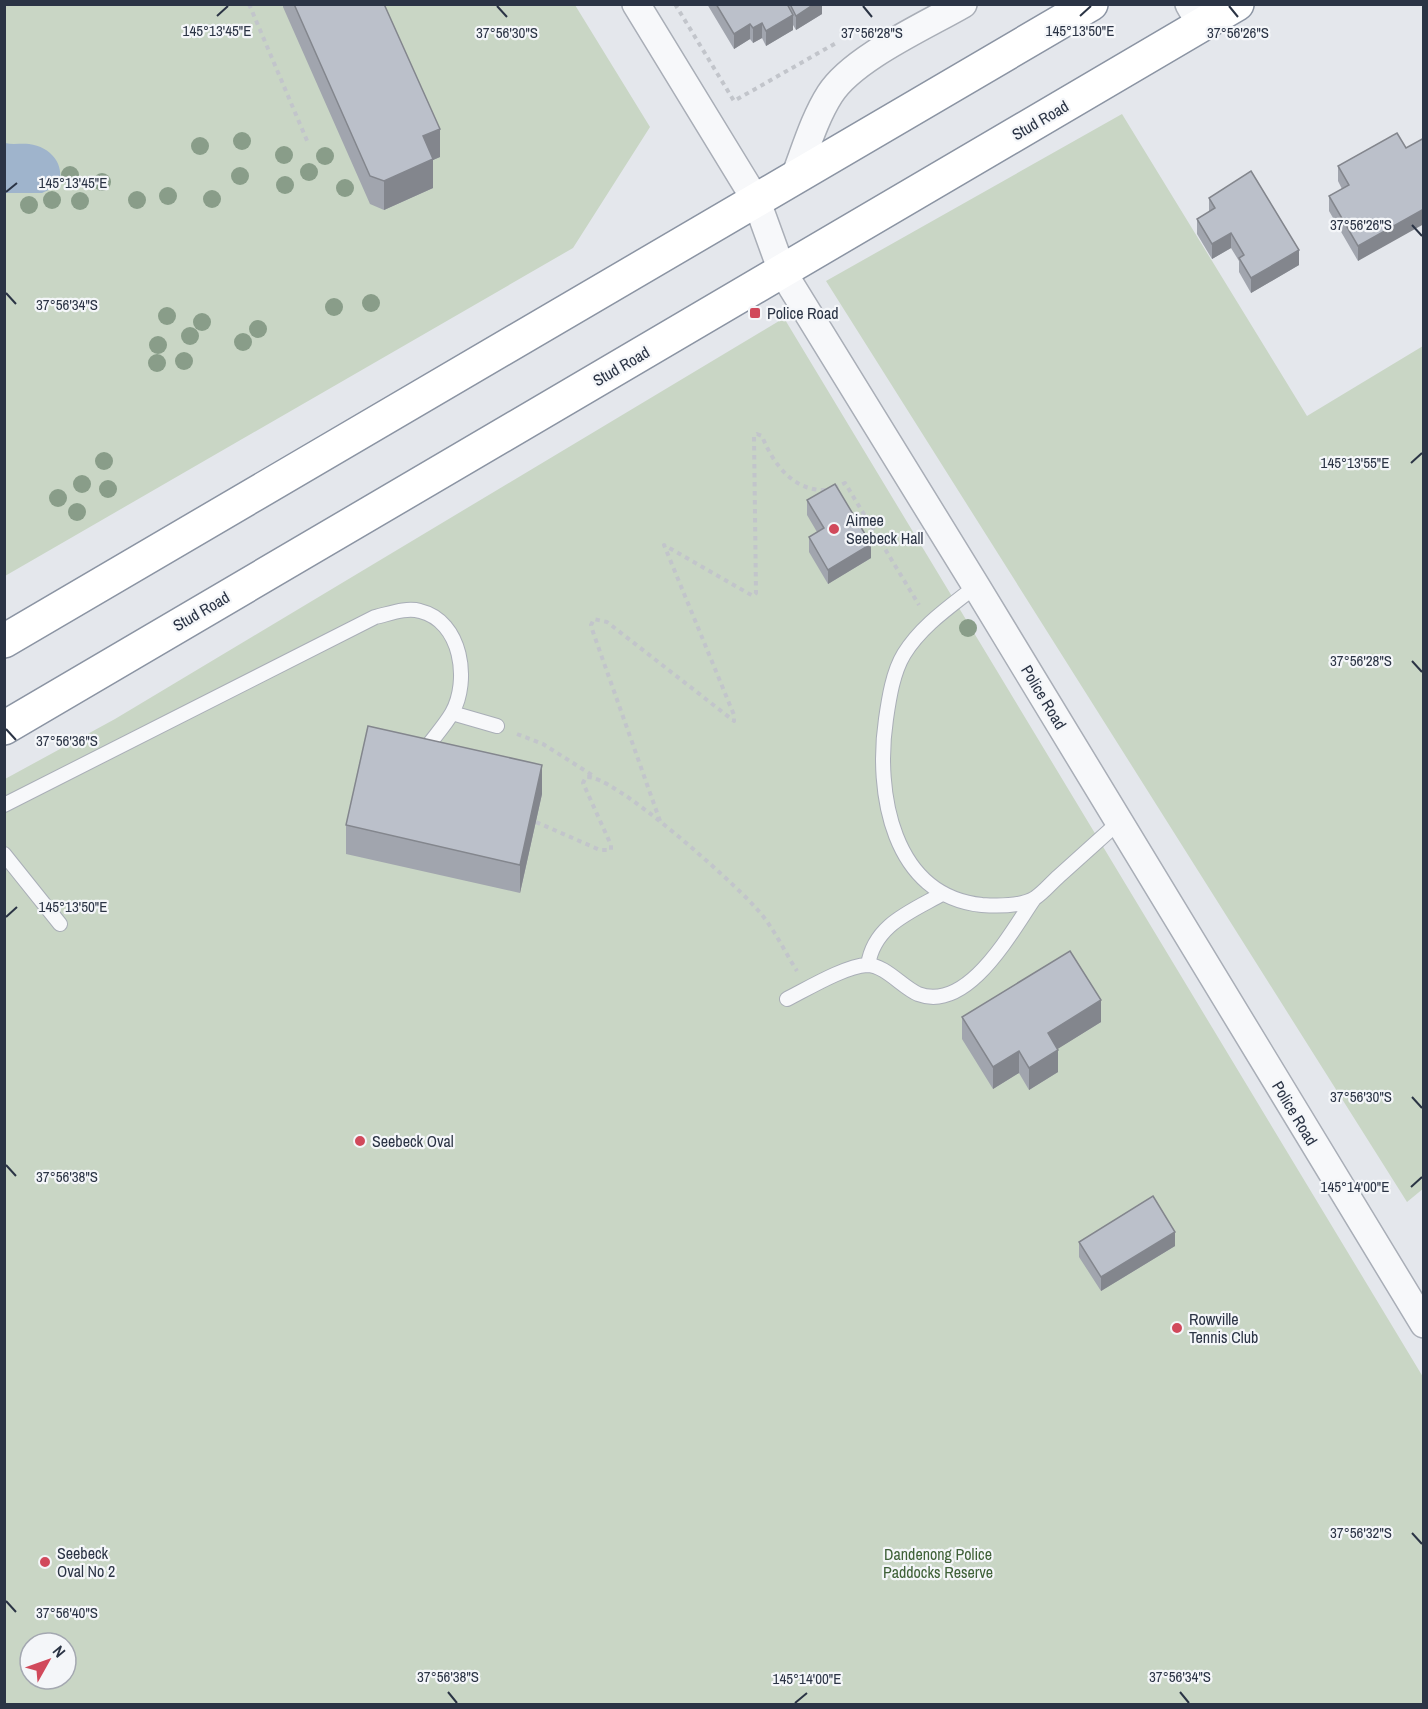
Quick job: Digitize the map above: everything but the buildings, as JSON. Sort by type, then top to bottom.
[{"type":"highway","points":[[4,641],[446,381],[757,202],[1091,4]]},
{"type":"highway","name":"Stud Road","points":[[4,728],[782,271],[1195,15],[1236,4]]},
{"type":"street","name":"Police Road","points":[[636,4],[757,202],[782,271],[1424,1324]]},
{"type":"street","points":[[794,179],[824,105],[840,81],[863,62],[963,4]]},
{"type":"lane","points":[[976,586],[930,624],[903,655],[894,679],[884,729],[884,800],[894,831],[907,857],[922,877],[942,894],[958,902],[992,906],[1034,899]]},
{"type":"lane","points":[[4,805],[375,617],[399,611],[421,611],[441,624],[454,641],[462,663],[461,682],[452,713],[427,747]]},
{"type":"lane","points":[[452,713],[497,726]]},
{"type":"lane","points":[[787,999],[851,969],[868,965],[882,970],[920,994],[943,996],[962,989],[980,973],[1034,899],[1119,822]]},
{"type":"lane","points":[[4,854],[60,924]]},
{"type":"lane","points":[[868,965],[877,937],[891,923],[942,894]]},
{"type":"path","points":[[249,4],[308,143]]},
{"type":"path","points":[[675,4],[734,101],[844,39]]},
{"type":"path","points":[[660,821],[591,625],[594,619],[607,622],[734,721],[734,715],[664,545],[668,545],[748,595],[753,596],[756,593],[753,441],[757,434],[762,436],[778,467],[796,481],[820,490],[834,488],[845,483],[930,624]]},
{"type":"path","points":[[497,726],[543,744],[660,821],[754,905],[808,989]]},
{"type":"path","points":[[536,822],[600,850],[611,850],[611,845],[583,783],[586,777],[594,777]]},
{"type":"green space","points":[[5,5],[575,5],[650,127],[573,248],[5,576]]},
{"type":"green space","points":[[1122,114],[1307,416],[1423,346],[1424,1188],[1407,1202],[826,281]]},
{"type":"green space","name":"Dandenong Police Paddocks Reserve","points":[[784,318],[1423,1377],[1423,1704],[5,1704],[5,779],[115,719]]},
{"type":"water","points":[[5,143],[29,144],[50,153],[60,170],[59,185],[42,193],[5,193]]},
{"type":"place","name":"Police Road","points":[[755,313]]},
{"type":"place","name":"Aimee Seebeck Hall","points":[[834,529]]},
{"type":"place","name":"Seebeck Oval","points":[[360,1141]]},
{"type":"place","name":"Rowville Tennis Club","points":[[1177,1328]]},
{"type":"place","name":"Seebeck Oval No 2","points":[[45,1562]]}]
